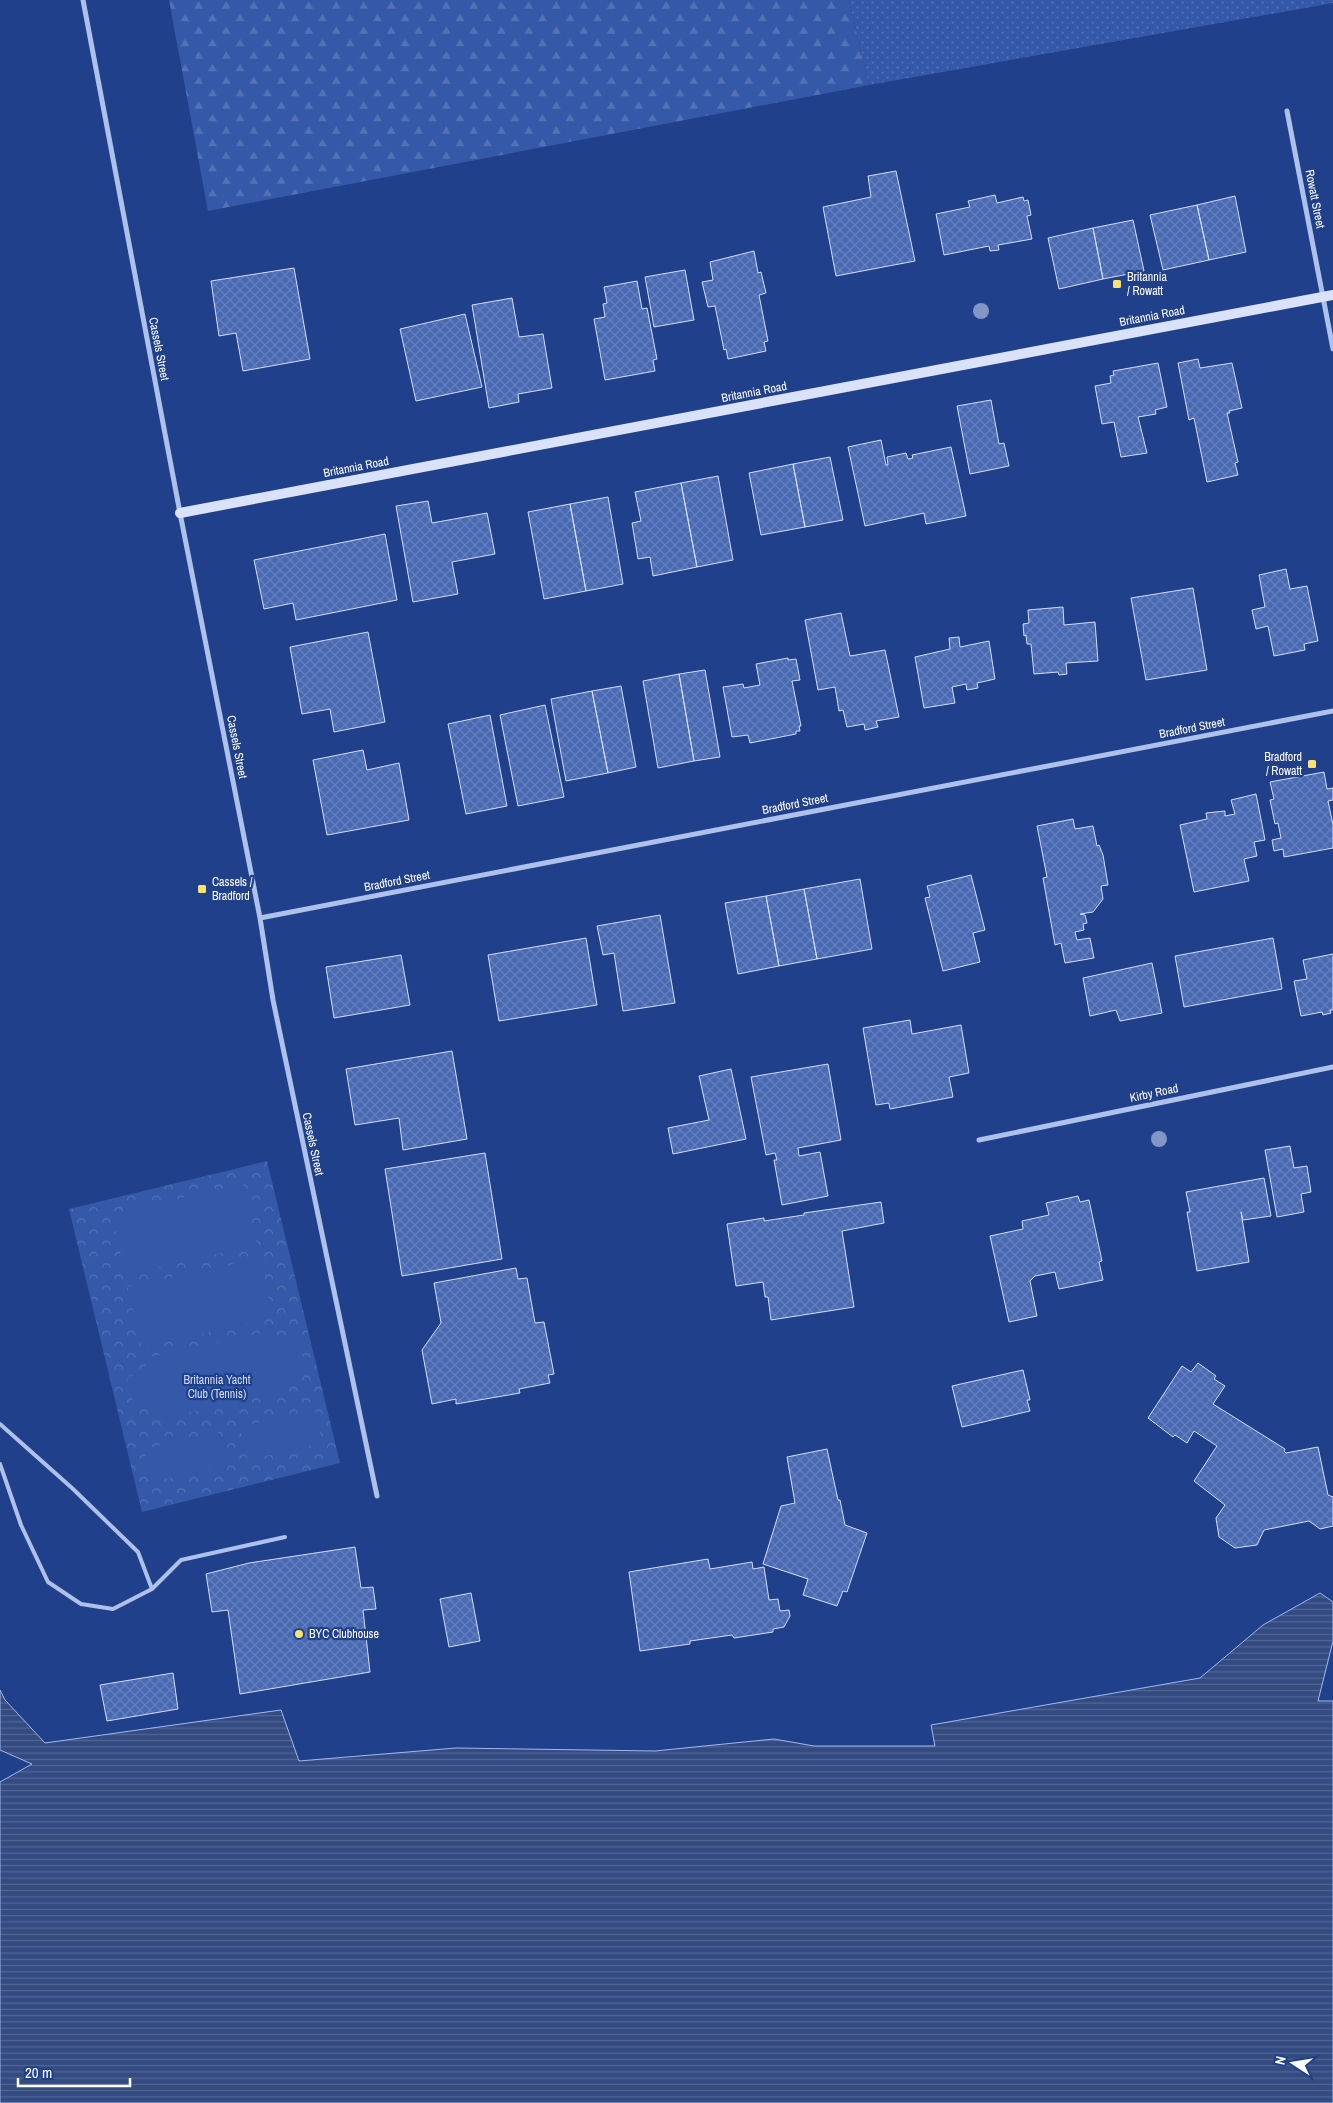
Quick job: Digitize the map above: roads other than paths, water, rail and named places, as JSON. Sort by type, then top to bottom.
[{"type":"street","name":"Cassels Street","points":[[83,0],[180,513],[260,918],[273,1000],[377,1496]]},
{"type":"street","name":"Rowatt Street","points":[[1287,111],[1328,296],[1333,349]]},
{"type":"street","name":"Britannia Road","points":[[180,513],[1328,296]]},
{"type":"street","name":"Bradford Street","points":[[260,918],[1333,711]]},
{"type":"street","name":"Kirby Road","points":[[979,1140],[1333,1067]]},
{"type":"lane","points":[[0,1424],[72,1488],[138,1552],[152,1588]]},
{"type":"lane","points":[[0,1464],[21,1525],[48,1582],[81,1604],[114,1609],[152,1588],[181,1560],[285,1537]]},
{"type":"place","name":"Britannia / Rowatt","points":[[1117,284]]},
{"type":"place","name":"Bradford / Rowatt","points":[[1312,764]]},
{"type":"place","name":"Cassels / Bradford","points":[[202,889]]},
{"type":"place","name":"BYC Clubhouse","points":[[299,1634]]},
{"type":"park label","name":"Britannia Yacht Club (Tennis)","points":[[217,1387]]}]
